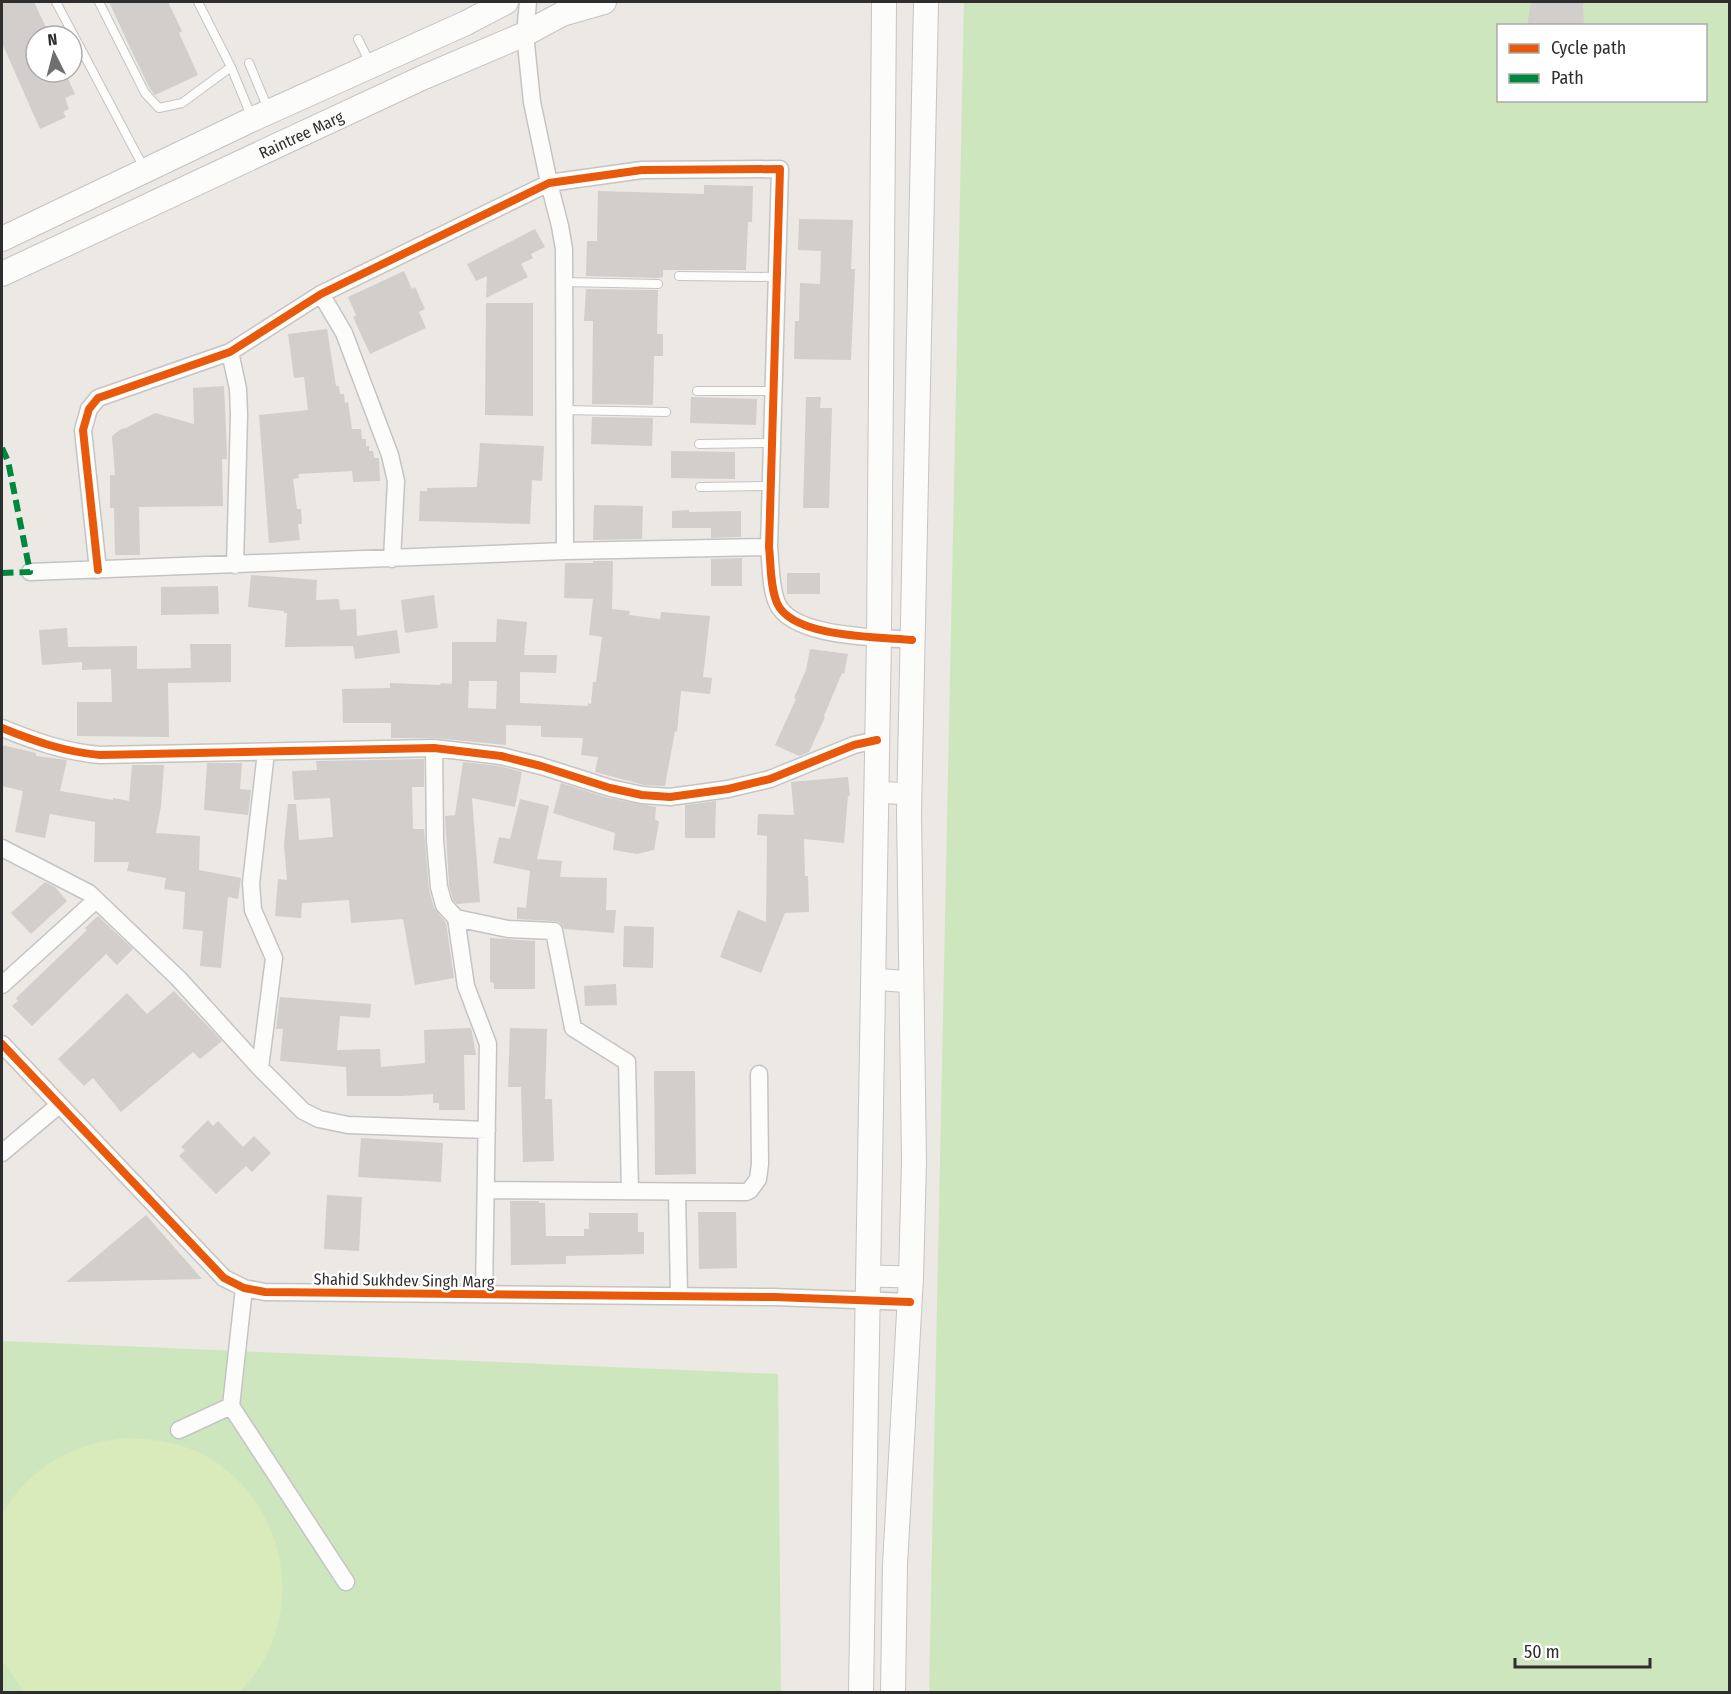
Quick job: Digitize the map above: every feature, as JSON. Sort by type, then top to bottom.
[{"type":"main road","name":"Raintree Marg","points":[[2,239],[261,115],[466,23],[506,2]]},
{"type":"main road","name":"Raintree Marg","points":[[2,274],[424,77],[525,34],[562,14],[604,2]]},
{"type":"main road","points":[[861,1692],[878,740],[884,2]]},
{"type":"main road","points":[[893,1692],[895,1565],[910,1302],[914,1162],[909,803],[926,2]]},
{"type":"street","points":[[528,2],[525,34],[532,102],[564,249],[565,551]]},
{"type":"street","points":[[98,570],[83,442],[84,420],[98,398],[230,352],[321,294],[549,183],[642,170],[780,169],[770,547],[772,583],[777,604],[792,620],[820,630],[912,640]]},
{"type":"street","points":[[321,294],[344,333],[390,455],[396,481],[392,559]]},
{"type":"street","points":[[230,352],[238,389],[239,415],[235,565]]},
{"type":"street","points":[[30,572],[565,551],[770,547]]},
{"type":"street","points":[[2,728],[54,748],[100,755],[434,748],[501,756],[620,790],[642,795],[670,797],[728,789],[770,779],[854,746],[878,740]]},
{"type":"street","points":[[434,748],[433,801],[439,887],[444,905],[456,918],[466,986],[488,1044],[484,1294]]},
{"type":"street","points":[[260,1068],[274,958],[253,910],[251,883],[266,752]]},
{"type":"street","points":[[876,792],[909,803]]},
{"type":"street","points":[[2,848],[89,893],[179,979],[260,1068],[303,1111],[332,1123],[487,1130]]},
{"type":"street","points":[[2,985],[96,900]]},
{"type":"street","points":[[456,918],[508,929],[554,931],[573,1028],[627,1062],[630,1191]]},
{"type":"street","points":[[872,979],[912,982]]},
{"type":"street","name":"Shahid Sukhdev Singh Marg","points":[[2,1044],[224,1278],[244,1288],[265,1292],[842,1298],[869,1288],[910,1302]]},
{"type":"street","points":[[486,1190],[746,1192],[758,1179],[760,1164],[759,1074]]},
{"type":"street","points":[[2,1153],[59,1105]]},
{"type":"street","points":[[677,1192],[679,1296]]},
{"type":"street","points":[[869,1288],[911,1277]]},
{"type":"street","points":[[244,1288],[231,1406],[346,1582]]},
{"type":"street","points":[[179,1430],[231,1406]]},
{"type":"lane","points":[[56,2],[145,171]]},
{"type":"lane","points":[[99,2],[145,93],[159,108],[182,103],[231,67]]},
{"type":"lane","points":[[198,2],[231,67],[261,115]]},
{"type":"lane","points":[[358,39],[371,65]]},
{"type":"lane","points":[[249,63],[261,115]]},
{"type":"lane","points":[[679,276],[776,277]]},
{"type":"lane","points":[[564,282],[658,284]]},
{"type":"lane","points":[[698,391],[774,391]]},
{"type":"lane","points":[[565,410],[666,412]]},
{"type":"lane","points":[[699,444],[772,443]]},
{"type":"lane","points":[[700,487],[771,486]]},
{"type":"green space","points":[[964,2],[1729,2],[1729,1692],[929,1692]]},
{"type":"green space","points":[[2,1341],[778,1374],[781,1692],[2,1692]]},
{"type":"green space","points":[[128,1438],[169,1443],[189,1448],[208,1457],[236,1478],[258,1505],[273,1535],[281,1567],[282,1601],[275,1633],[261,1664],[239,1692],[25,1692],[2,1661],[2,1515],[25,1483],[55,1460],[90,1445]]},
{"type":"building","points":[[2,2],[34,2],[44,24],[24,24],[24,84],[70,84],[75,94],[65,98],[69,109],[63,112],[66,117],[40,129],[2,43]]},
{"type":"building","points":[[109,2],[168,2],[182,31],[179,33],[198,75],[155,95],[150,89]]},
{"type":"building","points":[[1531,2],[1583,2],[1584,24],[1527,24]]},
{"type":"building","points":[[704,185],[753,186],[752,222],[748,222],[746,270],[663,270],[663,277],[658,278],[586,276],[587,241],[597,241],[598,191],[704,194]]},
{"type":"building","points":[[799,219],[853,220],[851,269],[855,269],[851,360],[794,359],[795,321],[799,321],[800,283],[820,284],[821,251],[798,250]]},
{"type":"building","points":[[535,229],[545,247],[531,254],[533,258],[521,264],[528,277],[486,298],[487,276],[476,281],[467,264]]},
{"type":"building","points":[[404,271],[412,289],[415,287],[425,309],[419,312],[426,328],[370,354],[353,317],[356,315],[348,297]]},
{"type":"building","points":[[586,289],[658,290],[657,334],[663,334],[663,356],[654,356],[653,405],[592,404],[593,321],[584,321]]},
{"type":"building","points":[[486,303],[533,303],[533,416],[485,415]]},
{"type":"building","points":[[327,329],[336,386],[339,386],[340,394],[344,394],[345,403],[348,402],[352,429],[361,429],[362,439],[366,439],[369,451],[373,451],[374,458],[379,458],[380,481],[353,482],[352,471],[298,474],[299,478],[293,479],[297,509],[301,509],[302,524],[298,524],[300,540],[269,543],[259,415],[308,410],[304,377],[294,378],[288,334]]},
{"type":"building","points":[[224,386],[227,459],[222,459],[223,506],[139,507],[140,555],[115,555],[114,508],[110,508],[110,475],[115,475],[112,436],[121,429],[155,413],[194,424],[193,388]]},
{"type":"building","points":[[691,397],[757,399],[756,425],[690,423]]},
{"type":"building","points":[[806,397],[821,397],[820,408],[832,408],[829,508],[803,508]]},
{"type":"building","points":[[592,417],[653,418],[652,446],[591,444]]},
{"type":"building","points":[[480,443],[544,446],[542,481],[532,480],[530,524],[419,521],[420,491],[427,491],[427,488],[477,487]]},
{"type":"building","points":[[671,451],[735,452],[735,479],[671,478]]},
{"type":"building","points":[[594,505],[643,506],[642,539],[593,540]]},
{"type":"building","points":[[689,510],[689,512],[741,511],[741,537],[711,538],[711,528],[672,528],[672,511]]},
{"type":"building","points":[[742,558],[742,586],[711,586],[711,559]]},
{"type":"building","points":[[593,561],[613,561],[612,609],[630,611],[629,615],[660,619],[661,612],[710,616],[703,677],[712,678],[710,694],[681,691],[677,732],[675,731],[665,786],[644,785],[595,772],[598,757],[581,755],[583,738],[541,737],[541,726],[506,725],[506,745],[435,738],[391,738],[391,723],[343,723],[342,689],[390,688],[390,683],[452,684],[452,642],[496,642],[497,619],[527,622],[524,655],[557,655],[556,673],[520,672],[520,703],[588,706],[588,703],[591,704],[593,682],[596,682],[602,637],[589,635],[593,599],[564,598],[565,563],[593,563]],"holes":[[[469,681],[497,681],[496,709],[468,708]]]},
{"type":"building","points":[[787,573],[820,573],[820,594],[787,594]]},
{"type":"building","points":[[251,575],[317,580],[316,600],[339,599],[340,610],[356,609],[357,636],[397,630],[400,653],[355,659],[353,646],[285,647],[287,613],[248,607]]},
{"type":"building","points":[[218,586],[219,614],[161,615],[161,587]]},
{"type":"building","points":[[434,595],[438,628],[405,633],[401,600]]},
{"type":"building","points":[[67,628],[68,647],[137,646],[137,669],[191,668],[190,644],[231,644],[231,682],[168,683],[169,737],[77,736],[77,702],[112,702],[111,669],[82,670],[82,662],[42,665],[39,630]]},
{"type":"building","points":[[810,649],[848,654],[844,674],[842,673],[809,752],[799,756],[775,745],[796,699],[794,698],[806,670]]},
{"type":"building","points":[[2,745],[36,753],[36,756],[67,760],[60,791],[113,800],[113,798],[129,801],[132,765],[164,765],[161,806],[156,833],[200,836],[199,870],[241,878],[238,899],[228,897],[221,968],[200,966],[203,931],[183,929],[185,892],[164,889],[166,878],[127,871],[129,862],[94,862],[95,822],[50,814],[45,838],[15,832],[23,791],[2,786]]},
{"type":"building","points":[[424,759],[424,787],[412,787],[413,829],[424,829],[429,890],[434,908],[446,923],[454,978],[415,985],[403,919],[351,923],[349,900],[302,903],[301,918],[275,916],[278,879],[287,880],[284,845],[288,804],[296,804],[299,840],[333,837],[330,798],[294,800],[292,771],[317,770],[316,761]]},
{"type":"building","points":[[463,762],[499,766],[522,772],[515,807],[472,798],[480,902],[457,904],[453,900],[449,885],[445,816],[455,815]]},
{"type":"building","points":[[207,763],[242,763],[240,789],[251,790],[248,815],[204,810]]},
{"type":"building","points":[[848,777],[850,796],[848,796],[844,843],[804,839],[809,912],[785,913],[761,973],[720,957],[738,910],[766,922],[767,836],[757,835],[758,814],[794,815],[791,782]]},
{"type":"building","points":[[561,783],[608,798],[656,807],[655,819],[659,822],[654,850],[637,854],[613,850],[615,833],[553,813]]},
{"type":"building","points":[[520,799],[549,806],[537,859],[562,861],[560,877],[607,878],[606,910],[616,910],[614,933],[564,929],[559,922],[554,921],[517,919],[517,907],[526,908],[530,871],[493,863],[499,837],[510,839]]},
{"type":"building","points":[[716,801],[715,838],[685,838],[685,805]]},
{"type":"building","points":[[45,882],[55,887],[67,901],[31,934],[11,913]]},
{"type":"building","points":[[98,916],[133,949],[117,965],[106,954],[32,1026],[12,1006],[18,1001],[16,998],[87,930],[85,928]]},
{"type":"building","points":[[624,926],[654,927],[653,968],[623,967]]},
{"type":"building","points":[[490,938],[535,941],[535,989],[494,989],[494,983],[490,982]]},
{"type":"building","points":[[616,984],[617,1005],[585,1006],[584,986]]},
{"type":"building","points":[[174,991],[222,1041],[200,1059],[193,1052],[121,1112],[93,1078],[84,1086],[58,1059],[127,993],[147,1014]]},
{"type":"building","points":[[280,997],[371,1004],[370,1018],[340,1016],[337,1050],[380,1049],[381,1067],[425,1063],[424,1030],[471,1028],[476,1055],[464,1055],[465,1110],[439,1110],[439,1103],[433,1103],[433,1094],[347,1096],[346,1067],[280,1061],[283,1029],[276,1029]]},
{"type":"building","points":[[510,1028],[547,1029],[545,1099],[552,1099],[554,1161],[523,1162],[521,1087],[508,1087]]},
{"type":"building","points":[[654,1071],[695,1071],[696,1174],[655,1175]]},
{"type":"building","points":[[208,1120],[213,1126],[218,1121],[243,1147],[254,1136],[271,1153],[252,1172],[246,1166],[216,1194],[179,1156],[185,1150],[181,1147]]},
{"type":"building","points":[[361,1138],[443,1143],[441,1182],[358,1177]]},
{"type":"building","points":[[327,1195],[362,1197],[359,1251],[324,1249]]},
{"type":"building","points":[[510,1201],[545,1203],[546,1236],[584,1236],[584,1229],[589,1229],[589,1213],[638,1213],[638,1232],[644,1232],[644,1254],[566,1256],[566,1264],[511,1265]]},
{"type":"building","points":[[698,1212],[736,1212],[737,1268],[699,1269]]},
{"type":"building","points":[[146,1215],[202,1279],[66,1282]]},
{"type":"marked path","points":[[2,448],[8,461],[30,572],[2,573]]},
{"type":"cycle path","points":[[98,570],[83,430],[89,409],[98,398],[230,352],[321,294],[549,183],[642,170],[780,169],[769,547],[775,596],[786,615],[818,629],[838,634],[912,640]]},
{"type":"cycle path","points":[[2,728],[50,745],[100,755],[434,748],[501,756],[610,788],[642,795],[670,797],[728,789],[770,779],[854,745],[877,740]]},
{"type":"cycle path","points":[[2,1044],[224,1278],[244,1288],[265,1292],[774,1297],[910,1302]]}]
